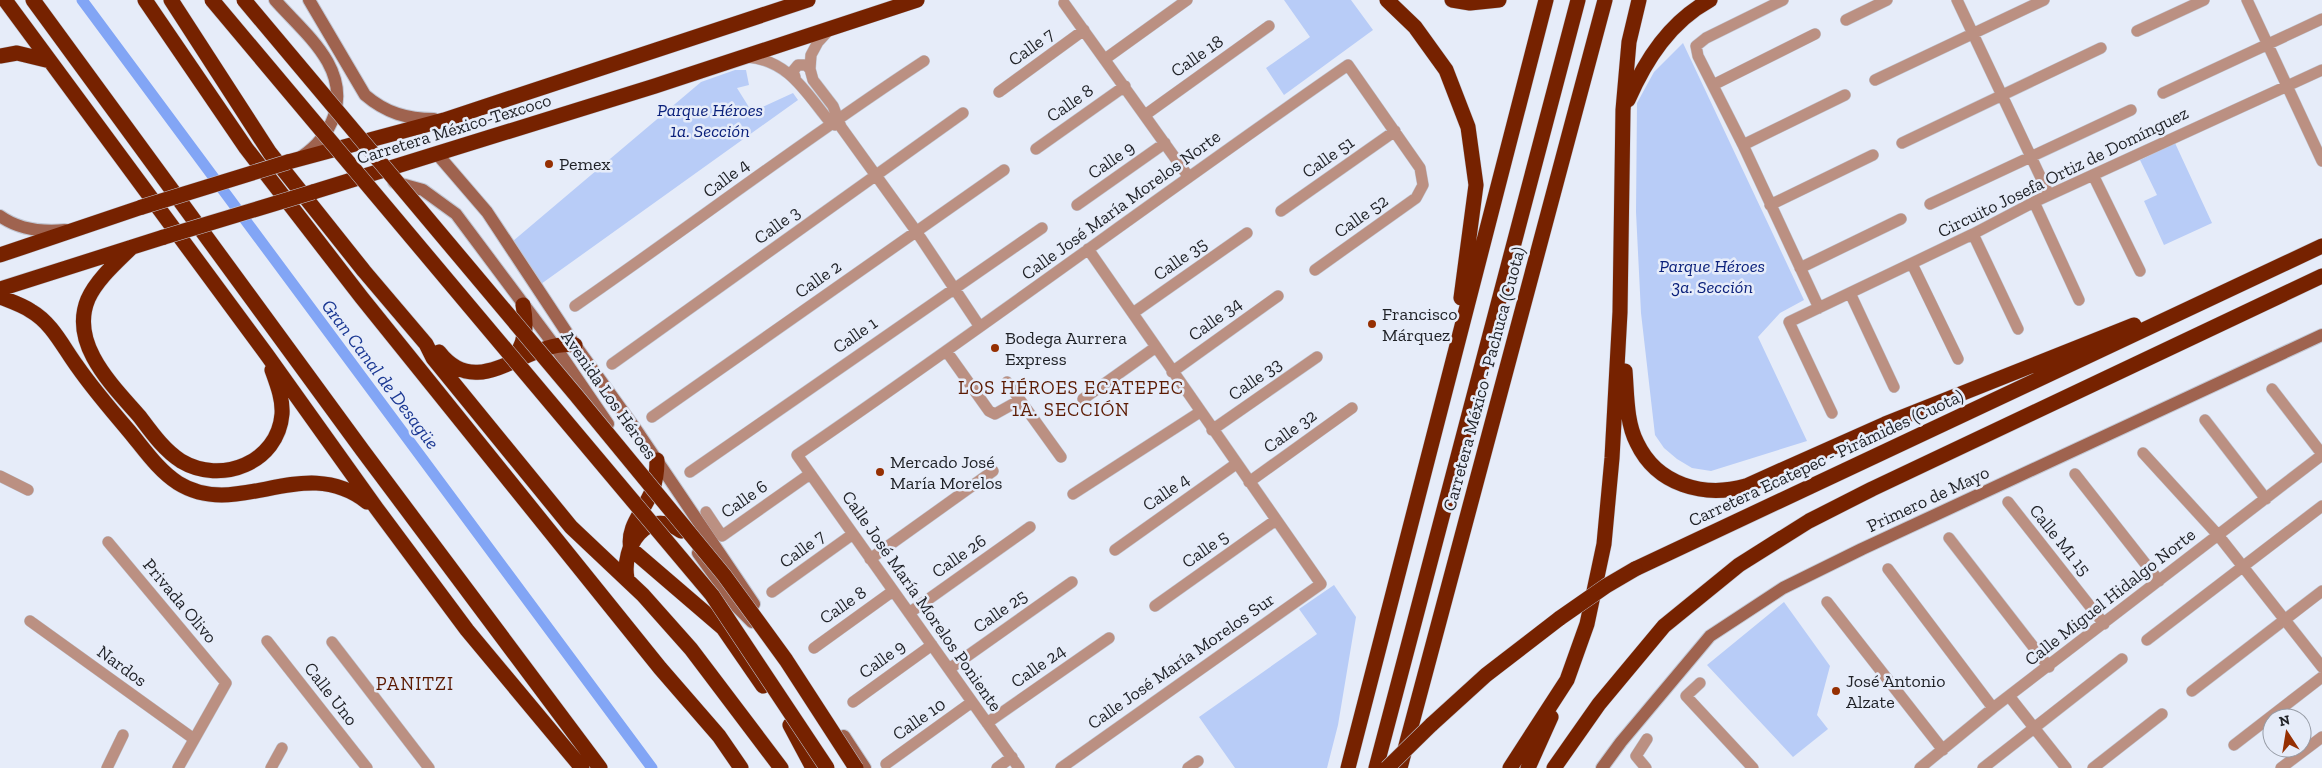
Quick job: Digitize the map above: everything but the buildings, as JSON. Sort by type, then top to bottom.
[{"type":"highway","points":[[5,0],[267,355],[377,509],[468,630],[582,768]]},
{"type":"highway","points":[[33,0],[380,475],[600,768]]},
{"type":"highway","points":[[145,0],[246,148],[356,291],[660,668],[719,736],[742,768]]},
{"type":"highway","points":[[171,0],[270,153],[364,271],[426,344],[433,358],[556,510],[607,562],[626,573],[691,650],[781,768]]},
{"type":"highway","points":[[212,0],[712,595],[827,768]]},
{"type":"highway","points":[[244,0],[575,394],[724,576],[786,660],[856,768]]},
{"type":"highway","name":"Carretera México-Texcoco","points":[[0,255],[142,207],[293,160],[444,120],[808,0]]},
{"type":"highway","name":"Carretera México-Texcoco","points":[[0,289],[369,174],[438,155],[917,0]]},
{"type":"highway","points":[[1386,0],[1415,27],[1446,70],[1468,127],[1476,185],[1453,364]]},
{"type":"highway","points":[[1452,0],[1470,4],[1499,0]]},
{"type":"highway","points":[[1348,768],[1546,0]]},
{"type":"highway","name":"Carretera México - Pachuca (Cuota)","points":[[1376,768],[1578,0]]},
{"type":"highway","name":"Carretera México - Pachuca (Cuota)","points":[[1400,768],[1605,0]]},
{"type":"highway","points":[[1528,768],[1566,682],[1587,624],[1604,544],[1612,458],[1620,312],[1623,110],[1629,42],[1638,0]]},
{"type":"highway","points":[[1623,110],[1638,75],[1652,53],[1684,18],[1710,0]]},
{"type":"highway","points":[[0,56],[17,53],[50,61]]},
{"type":"highway","name":"Carretera Ecatepec - Pirámides (Cuota)","points":[[1387,768],[1430,725],[1486,675],[1560,618],[1606,586],[1634,570],[2322,246]]},
{"type":"highway","points":[[132,247],[99,282],[88,299],[84,318],[86,338],[94,358],[104,375],[165,448],[182,461],[202,470],[220,472],[241,468],[258,458],[270,445],[278,432],[282,414],[280,392],[267,355]]},
{"type":"highway","points":[[1554,768],[1599,704],[1664,626],[1739,565],[1809,521],[1872,489],[2322,276]]},
{"type":"highway","points":[[0,297],[32,311],[48,325],[89,383],[150,457],[179,483],[215,494],[235,495],[313,481],[330,483],[359,496],[377,509]]},
{"type":"highway","points":[[507,364],[517,353],[523,340],[526,322],[523,305]]},
{"type":"highway","points":[[1620,312],[1629,414],[1636,442],[1652,466],[1670,480],[1700,490],[1718,490],[1746,486],[1885,424],[2100,337],[2137,324],[2165,320]]},
{"type":"highway","points":[[426,344],[438,350],[450,365],[465,371],[492,370],[554,345],[575,345]]},
{"type":"highway","points":[[657,460],[652,490],[632,529],[629,542],[631,549],[723,628],[798,738],[813,768]]},
{"type":"highway","points":[[626,573],[631,549],[639,534],[648,525],[656,522],[669,524],[682,531]]},
{"type":"highway","points":[[626,573],[652,568]]},
{"type":"highway","points":[[1510,768],[1566,682]]},
{"type":"main road","points":[[275,0],[326,57],[334,74],[338,91],[336,109],[330,126],[320,141],[293,160]]},
{"type":"main road","points":[[309,0],[357,84],[379,107],[413,119],[444,120]]},
{"type":"main road","name":"Avenida Los Héroes","points":[[438,155],[487,212],[575,345],[657,460],[799,667],[865,768]]},
{"type":"main road","name":"Avenida Los Héroes","points":[[369,174],[423,190],[456,214],[554,345],[652,490],[737,607],[799,667]]},
{"type":"main road","points":[[0,216],[13,224],[25,227],[73,230]]},
{"type":"main road","name":"Primero de Mayo","points":[[1602,768],[1620,742],[1710,636],[1783,588],[1862,548],[2322,335]]},
{"type":"street","points":[[1105,59],[1187,0]]},
{"type":"street","points":[[1783,0],[1706,38],[1696,46],[1698,56],[1743,145],[1819,308]]},
{"type":"street","points":[[1846,20],[1887,0]]},
{"type":"street","points":[[1957,0],[2049,195]]},
{"type":"street","points":[[1875,80],[2044,0]]},
{"type":"street","points":[[2137,31],[2204,0]]},
{"type":"street","points":[[2247,0],[2322,161]]},
{"type":"street","points":[[1064,3],[1188,176]]},
{"type":"street","points":[[2163,93],[2322,20]]},
{"type":"street","name":"Calle 18","points":[[1145,114],[1269,26]]},
{"type":"street","points":[[832,28],[814,48],[810,69],[813,80],[837,122],[916,230],[980,327]]},
{"type":"street","name":"Calle 7","points":[[999,92],[1084,30]]},
{"type":"street","points":[[1713,85],[1815,34]]},
{"type":"street","points":[[1902,143],[2101,48]]},
{"type":"street","points":[[746,56],[776,63],[794,77],[837,122]]},
{"type":"street","name":"Calle 4","points":[[575,306],[924,61]]},
{"type":"street","points":[[794,77],[794,69],[798,65],[806,65],[810,69]]},
{"type":"street","name":"Calle José María Morelos Norte","points":[[797,455],[947,352],[1188,176],[1348,65],[1420,168],[1423,185]]},
{"type":"street","name":"Circuito Josefa Ortiz de Domínguez","points":[[1832,413],[1789,322],[1912,264],[2034,202],[2322,70]]},
{"type":"street","name":"Calle 8","points":[[1036,149],[1124,86]]},
{"type":"street","points":[[1743,145],[1845,95]]},
{"type":"street","points":[[1930,204],[2131,110]]},
{"type":"street","name":"Calle 3","points":[[612,364],[963,113]]},
{"type":"street","name":"Calle 51","points":[[1281,211],[1395,131]]},
{"type":"street","name":"Calle 9","points":[[1077,205],[1165,143]]},
{"type":"street","points":[[1770,205],[1873,156]]},
{"type":"street","name":"Calle 2","points":[[652,417],[1004,170]]},
{"type":"street","points":[[2093,175],[2140,271]]},
{"type":"street","name":"Calle 52","points":[[1315,270],[1416,198],[1423,185]]},
{"type":"street","points":[[2034,202],[2079,300]]},
{"type":"street","points":[[1800,268],[1901,219]]},
{"type":"street","name":"Calle 1","points":[[690,472],[1042,228]]},
{"type":"street","name":"Calle 35","points":[[1133,313],[1247,233]]},
{"type":"street","points":[[1973,234],[2018,329]]},
{"type":"street","points":[[1088,249],[1276,520]]},
{"type":"street","points":[[1912,264],[1958,359]]},
{"type":"street","points":[[1850,293],[1894,387]]},
{"type":"street","name":"Calle 34","points":[[1172,372],[1278,296]]},
{"type":"street","points":[[1083,399],[1156,347]]},
{"type":"street","points":[[947,352],[989,411],[994,414],[1000,413],[1020,400]]},
{"type":"street","name":"Calle 33","points":[[1212,430],[1317,357]]},
{"type":"street","points":[[1007,382],[1061,457]]},
{"type":"street","points":[[2272,389],[2322,455]]},
{"type":"street","name":"Calle 32","points":[[1249,482],[1352,408]]},
{"type":"street","points":[[1073,494],[1200,412]]},
{"type":"street","points":[[2204,420],[2266,499]]},
{"type":"street","points":[[2144,453],[2218,535],[2322,667]]},
{"type":"street","name":"Calle José María Morelos Poniente","points":[[797,455],[1019,768]]},
{"type":"street","name":"Calle Miguel Hidalgo Norte","points":[[1920,768],[2009,696],[2322,455]]},
{"type":"street","name":"Calle 4","points":[[1115,550],[1236,464]]},
{"type":"street","points":[[870,558],[993,471]]},
{"type":"street","name":"Calle 6","points":[[706,512],[722,536],[810,474]]},
{"type":"street","points":[[2075,474],[2158,581]]},
{"type":"street","points":[[0,476],[28,490]]},
{"type":"street","name":"Calle M1 15","points":[[2008,502],[2104,624]]},
{"type":"street","points":[[2147,640],[2322,506]]},
{"type":"street","name":"Calle José María Morelos Sur","points":[[1061,768],[1321,584],[1276,520]]},
{"type":"street","name":"Calle 5","points":[[1154,606],[1276,520]]},
{"type":"street","name":"Calle 26","points":[[909,613],[1030,527]]},
{"type":"street","name":"Calle 7","points":[[772,592],[853,534]]},
{"type":"street","points":[[1949,538],[2049,666]]},
{"type":"street","name":"Privada Olivo","points":[[108,542],[226,683],[194,739]]},
{"type":"street","points":[[1888,569],[1994,708]]},
{"type":"street","name":"Calle 25","points":[[949,669],[1072,582]]},
{"type":"street","points":[[2192,691],[2322,590]]},
{"type":"street","name":"Calle 8","points":[[814,648],[893,591]]},
{"type":"street","points":[[1827,602],[1943,750]]},
{"type":"street","name":"Nardos","points":[[30,621],[194,739]]},
{"type":"street","name":"Calle 24","points":[[987,723],[1109,638]]},
{"type":"street","name":"Calle Uno","points":[[267,641],[367,768]]},
{"type":"street","points":[[332,642],[428,768]]},
{"type":"street","name":"Calle 9","points":[[853,702],[932,645]]},
{"type":"street","points":[[1983,768],[2122,659]]},
{"type":"street","points":[[2234,745],[2322,678]]},
{"type":"street","points":[[1700,683],[1686,696],[1753,768]]},
{"type":"street","points":[[2009,696],[2066,768]]},
{"type":"street","name":"Calle 10","points":[[886,764],[972,702]]},
{"type":"street","points":[[2093,768],[2162,714]]},
{"type":"street","points":[[107,768],[123,735]]},
{"type":"street","points":[[2281,768],[2322,737]]},
{"type":"street","points":[[178,768],[194,739]]},
{"type":"street","points":[[1646,768],[1636,756],[1647,739]]},
{"type":"street","points":[[272,768],[282,748]]},
{"type":"street","points":[[996,768],[1012,757]]},
{"type":"street","points":[[1188,768],[1198,761]]},
{"type":"green space","points":[[1284,0],[1351,0],[1373,30],[1284,95],[1266,68],[1310,37]]},
{"type":"green space","name":"Parque Héroes 3a. Sección","points":[[1683,43],[1804,300],[1780,313],[1758,337],[1807,441],[1711,471],[1692,468],[1677,459],[1664,448],[1655,435],[1641,313],[1636,212],[1637,103],[1654,72]]},
{"type":"green space","name":"Parque Héroes 1a. Sección","points":[[735,70],[746,70],[749,85],[737,88],[752,112],[793,93],[798,100],[541,284],[513,241],[701,82]]},
{"type":"green space","points":[[2175,143],[2212,223],[2164,245],[2144,201],[2157,195],[2140,160]]},
{"type":"green space","points":[[1334,585],[1356,617],[1338,725],[1327,768],[1235,768],[1199,717],[1317,634],[1299,609]]},
{"type":"green space","points":[[1784,602],[1830,666],[1817,715],[1828,729],[1793,757],[1707,665]]},
{"type":"waterway","name":"Gran Canal de Desagüe","points":[[82,0],[652,768]]},
{"type":"place","name":"Pemex","points":[[549,164]]},
{"type":"place","name":"Francisco Márquez","points":[[1372,324]]},
{"type":"place","name":"Bodega Aurrera Express","points":[[995,348]]},
{"type":"place","name":"Mercado José María Morelos","points":[[880,472]]},
{"type":"place","name":"José Antonio Alzate","points":[[1836,691]]},
{"type":"district","name":"LOS HÉROES ECATEPEC 1A. SECCIÓN","points":[[1071,398]]},
{"type":"district","name":"PANITZI","points":[[415,683]]}]
